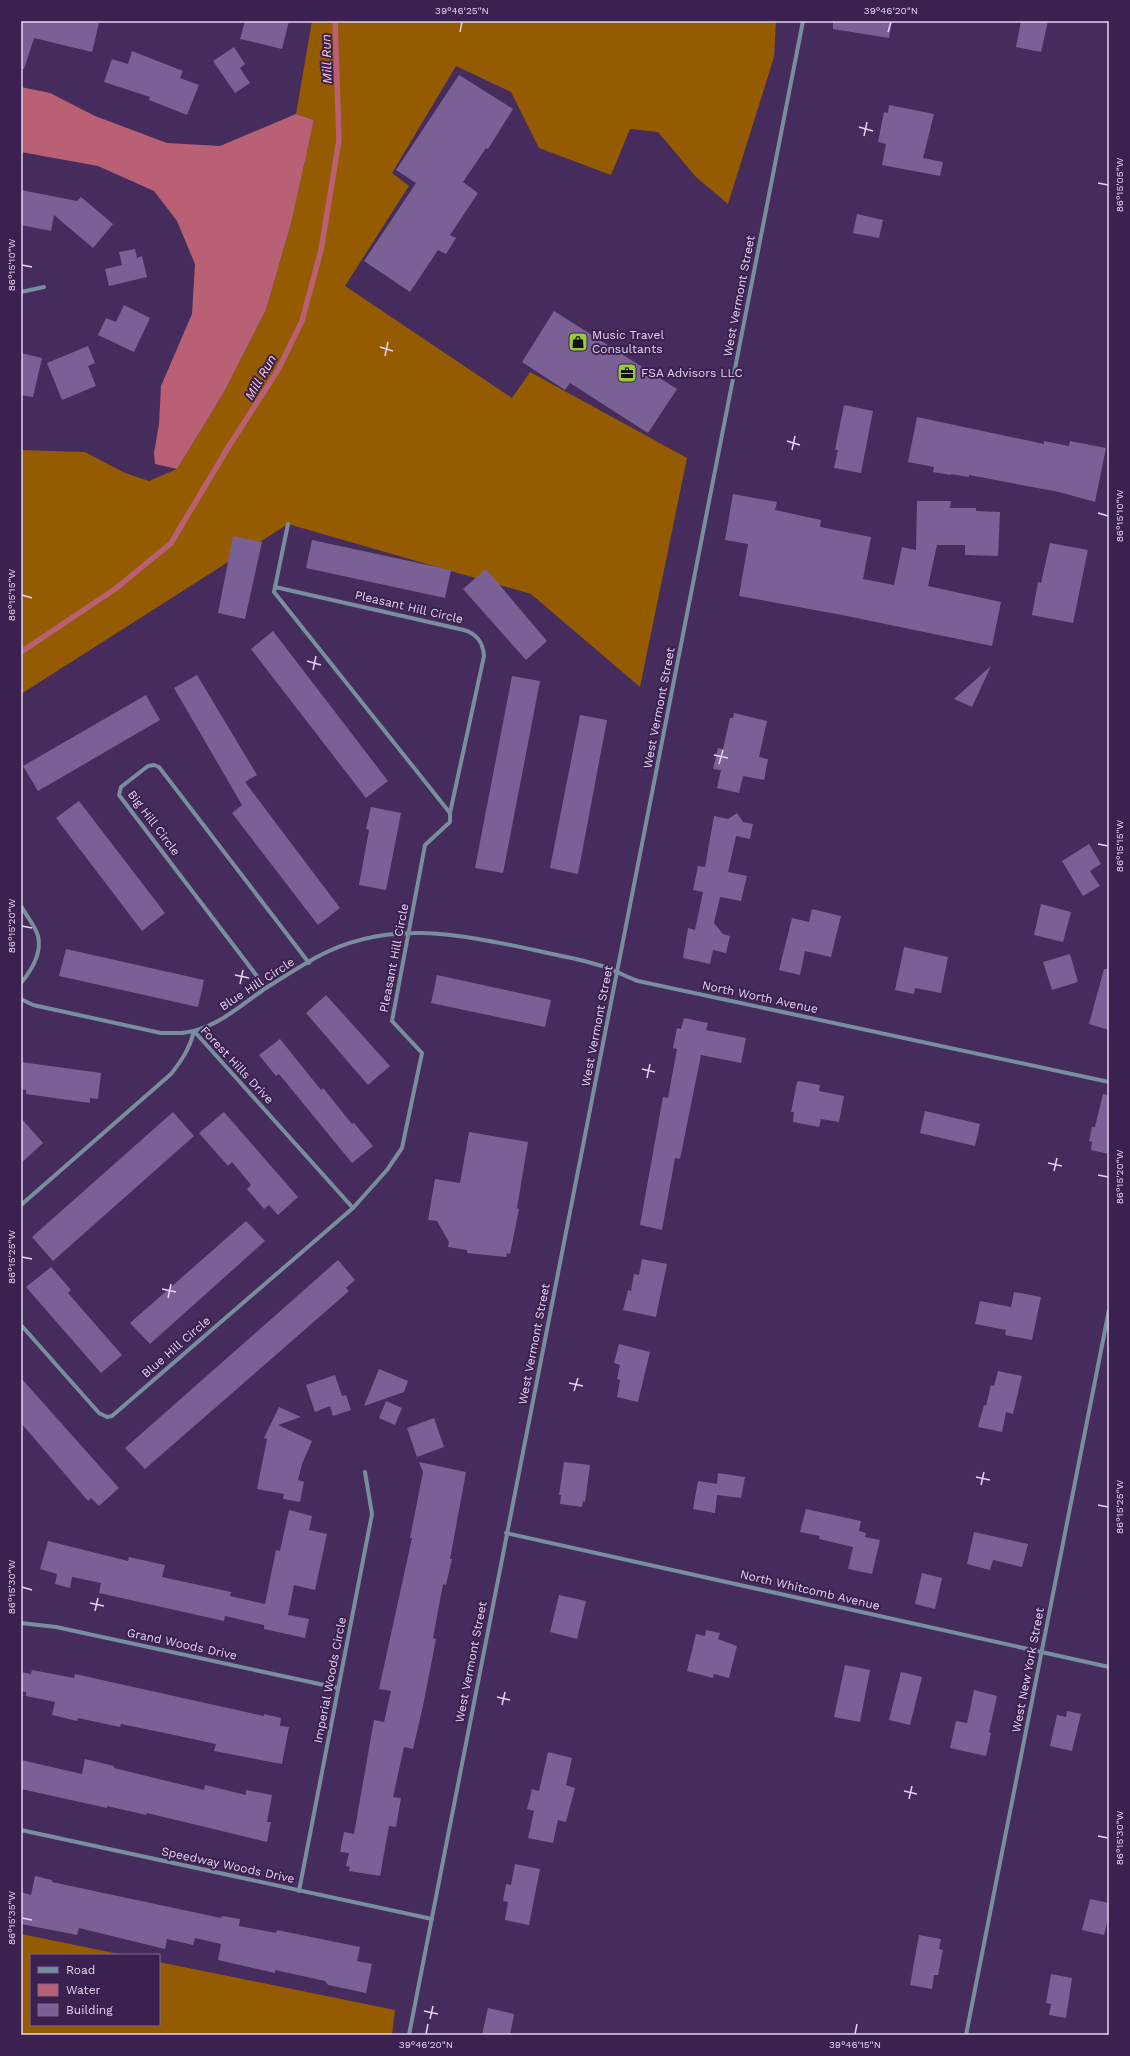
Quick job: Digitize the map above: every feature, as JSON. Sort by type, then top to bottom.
[{"type":"street","name":"West Vermont Street","points":[[409,2035],[506,1533],[618,973],[803,21]]},
{"type":"street","points":[[21,292],[44,287]]},
{"type":"street","points":[[288,524],[274,592],[450,813]]},
{"type":"street","name":"Pleasant Hill Circle","points":[[275,587],[464,630],[475,635],[480,641],[484,656],[450,813],[450,822],[424,845],[392,1021],[422,1053],[402,1148],[387,1170],[353,1208]]},
{"type":"street","name":"Big Hill Circle","points":[[266,988],[119,795],[121,787],[148,766],[154,765],[159,767],[309,963]]},
{"type":"street","points":[[21,906],[38,936],[35,961],[31,972],[21,983]]},
{"type":"street","name":"North Worth Avenue","points":[[409,933],[446,933],[475,937],[602,966],[638,981],[1109,1082]]},
{"type":"street","name":"Blue Hill Circle","points":[[194,1031],[215,1024],[229,1016],[266,988],[331,951],[362,939],[409,933]]},
{"type":"street","name":"Forest Hills Drive","points":[[21,999],[33,1005],[161,1033],[182,1033],[194,1031],[353,1208]]},
{"type":"street","points":[[21,1205],[171,1074],[182,1060],[194,1031]]},
{"type":"street","name":"Blue Hill Circle","points":[[21,1325],[99,1413],[107,1417],[112,1416],[353,1208]]},
{"type":"street","name":"West New York Street","points":[[966,2035],[1109,1310]]},
{"type":"street","name":"Imperial Woods Circle","points":[[299,1890],[372,1514],[365,1472]]},
{"type":"street","name":"North Whitcomb Avenue","points":[[506,1533],[1109,1667]]},
{"type":"street","name":"Grand Woods Drive","points":[[21,1623],[56,1627],[338,1688]]},
{"type":"street","name":"Speedway Woods Drive","points":[[21,1830],[432,1918]]},
{"type":"shaded area","points":[[312,21],[776,21],[774,57],[728,204],[696,177],[658,132],[630,129],[611,175],[539,148],[511,92],[456,66],[392,173],[409,186],[345,286],[512,398],[530,372],[687,458],[640,687],[531,594],[288,524],[21,694],[21,450],[85,452],[125,473],[149,481],[177,469],[223,394],[266,310],[292,220],[314,120],[296,114]]},
{"type":"shaded area","points":[[21,1934],[119,1954],[30,1954],[30,2026],[160,2026],[160,1962],[395,2010],[392,2035],[21,2035]]},
{"type":"water","points":[[21,87],[50,93],[95,116],[167,143],[220,146],[296,114],[314,120],[292,220],[266,310],[223,394],[177,469],[155,464],[154,453],[159,424],[161,386],[192,314],[195,264],[177,221],[154,191],[98,166],[21,152]]},
{"type":"building","points":[[21,21],[91,21],[99,23],[92,52],[34,38],[24,69],[21,68]]},
{"type":"building","points":[[245,21],[289,21],[282,49],[240,39]]},
{"type":"building","points":[[833,21],[892,21],[889,38],[833,29]]},
{"type":"building","points":[[1021,21],[1048,21],[1041,52],[1016,47]]},
{"type":"building","points":[[234,47],[245,64],[240,68],[250,83],[235,93],[213,61]]},
{"type":"building","points":[[132,51],[183,71],[180,78],[199,85],[187,115],[149,100],[150,97],[104,82],[112,59],[128,64]]},
{"type":"building","points":[[459,75],[513,109],[488,149],[486,148],[463,182],[478,193],[450,235],[456,238],[446,254],[438,250],[410,292],[364,261],[416,183],[396,170]]},
{"type":"building","points":[[889,105],[934,114],[923,158],[943,162],[940,176],[882,165],[886,144],[878,142],[884,112],[888,113]]},
{"type":"building","points":[[21,190],[77,201],[81,197],[113,224],[93,248],[54,215],[51,231],[21,225]]},
{"type":"building","points":[[857,214],[883,220],[879,238],[853,233]]},
{"type":"building","points":[[135,249],[137,258],[142,256],[147,277],[109,286],[105,269],[122,265],[119,252]]},
{"type":"building","points":[[124,305],[150,318],[134,352],[98,335],[106,318],[116,322]]},
{"type":"building","points":[[554,311],[677,389],[648,433],[570,383],[565,390],[522,362]]},
{"type":"building","points":[[88,346],[95,363],[88,366],[96,386],[62,400],[47,363]]},
{"type":"building","points":[[21,353],[42,358],[33,397],[21,395]]},
{"type":"building","points":[[844,405],[873,411],[861,473],[834,468],[838,450],[835,450]]},
{"type":"building","points":[[917,417],[1044,444],[1044,441],[1069,446],[1070,441],[1106,448],[1095,502],[1059,492],[969,475],[969,477],[933,472],[934,467],[908,462]]},
{"type":"building","points":[[733,494],[777,502],[775,510],[821,520],[820,527],[871,537],[863,579],[894,585],[902,547],[916,550],[917,501],[951,501],[950,508],[976,508],[976,511],[1000,512],[998,556],[965,555],[965,545],[937,545],[928,586],[1001,602],[992,646],[842,615],[739,596],[748,544],[725,540]]},
{"type":"building","points":[[233,536],[262,542],[245,619],[218,613]]},
{"type":"building","points":[[312,540],[451,570],[445,598],[306,568]]},
{"type":"building","points":[[1050,543],[1088,550],[1073,623],[1032,615],[1038,582],[1041,583]]},
{"type":"building","points":[[486,569],[547,641],[526,660],[463,589]]},
{"type":"building","points":[[273,631],[388,781],[366,798],[251,649]]},
{"type":"building","points":[[991,666],[972,707],[954,699]]},
{"type":"building","points":[[197,675],[257,775],[245,782],[340,908],[318,925],[232,813],[242,805],[174,688]]},
{"type":"building","points":[[512,676],[540,681],[503,873],[475,868]]},
{"type":"building","points":[[146,695],[160,720],[38,791],[23,766]]},
{"type":"building","points":[[734,713],[767,721],[759,757],[768,759],[764,780],[743,776],[739,793],[717,788],[721,770],[713,769],[718,748],[723,749],[730,718],[733,718]]},
{"type":"building","points":[[580,715],[607,720],[578,874],[550,868]]},
{"type":"building","points":[[79,801],[165,913],[142,931],[56,818]]},
{"type":"building","points":[[371,807],[401,813],[386,890],[359,885],[369,830],[366,829]]},
{"type":"building","points":[[737,813],[743,822],[753,824],[750,839],[736,836],[728,872],[747,876],[741,901],[720,897],[714,923],[723,934],[730,936],[726,953],[713,950],[710,964],[683,958],[688,928],[695,930],[703,892],[693,890],[698,866],[705,867],[714,816],[728,819]]},
{"type":"building","points":[[1089,844],[1101,864],[1090,871],[1100,886],[1083,896],[1062,861]]},
{"type":"building","points":[[1041,904],[1071,912],[1063,942],[1034,935]]},
{"type":"building","points":[[812,909],[841,916],[831,957],[805,951],[800,975],[779,970],[792,918],[809,922]]},
{"type":"building","points":[[904,947],[948,957],[941,993],[915,988],[914,994],[895,990]]},
{"type":"building","points":[[66,949],[204,980],[198,1007],[59,976]]},
{"type":"building","points":[[1070,954],[1078,982],[1052,990],[1043,962]]},
{"type":"building","points":[[1104,969],[1109,969],[1109,1030],[1089,1024]]},
{"type":"building","points":[[437,975],[551,1000],[545,1027],[431,1003]]},
{"type":"building","points":[[326,995],[390,1066],[368,1085],[306,1013]]},
{"type":"building","points":[[684,1018],[708,1023],[706,1030],[746,1038],[741,1063],[701,1055],[680,1159],[675,1158],[662,1230],[640,1225],[663,1097],[668,1098],[677,1049],[673,1048],[677,1028],[681,1029]]},
{"type":"building","points":[[280,1039],[321,1090],[323,1088],[352,1124],[354,1123],[373,1146],[352,1163],[279,1074],[276,1076],[259,1055]]},
{"type":"building","points":[[21,1062],[101,1073],[98,1099],[90,1098],[90,1103],[26,1094],[26,1090],[21,1089]]},
{"type":"building","points":[[799,1081],[820,1085],[819,1091],[844,1096],[839,1122],[821,1119],[819,1127],[793,1122],[794,1112],[791,1112],[797,1082]]},
{"type":"building","points":[[1103,1094],[1109,1095],[1109,1154],[1091,1150],[1092,1142],[1089,1141],[1092,1127],[1095,1127]]},
{"type":"building","points":[[925,1111],[980,1124],[975,1146],[920,1133]]},
{"type":"building","points":[[173,1112],[194,1136],[53,1261],[32,1237]]},
{"type":"building","points":[[224,1112],[298,1197],[278,1215],[269,1205],[264,1209],[247,1189],[251,1185],[232,1162],[228,1166],[199,1133]]},
{"type":"building","points":[[21,1118],[43,1143],[21,1163]]},
{"type":"building","points":[[469,1132],[528,1142],[517,1208],[519,1209],[510,1254],[507,1253],[506,1257],[467,1253],[467,1250],[448,1247],[449,1242],[437,1221],[428,1220],[435,1179],[460,1183]]},
{"type":"building","points":[[246,1221],[265,1241],[150,1344],[130,1323]]},
{"type":"building","points":[[642,1259],[667,1264],[656,1317],[623,1310],[628,1290],[631,1291],[634,1274],[639,1275]]},
{"type":"building","points":[[338,1260],[355,1280],[346,1288],[349,1291],[145,1469],[125,1448]]},
{"type":"building","points":[[51,1267],[71,1290],[68,1293],[122,1355],[101,1373],[26,1287]]},
{"type":"building","points":[[1014,1292],[1041,1297],[1032,1340],[1005,1335],[1006,1330],[975,1324],[980,1301],[1011,1307]]},
{"type":"building","points":[[619,1344],[650,1352],[638,1402],[617,1397],[620,1380],[617,1379],[620,1365],[614,1363]]},
{"type":"building","points":[[379,1369],[408,1381],[404,1392],[364,1406]]},
{"type":"building","points":[[998,1371],[1022,1376],[1013,1414],[1006,1412],[1002,1432],[978,1427],[984,1405],[986,1406],[991,1385],[994,1386]]},
{"type":"building","points":[[335,1375],[342,1396],[346,1395],[351,1410],[333,1416],[330,1406],[315,1412],[306,1385]]},
{"type":"building","points":[[21,1378],[119,1488],[99,1506],[91,1498],[88,1501],[21,1423]]},
{"type":"building","points":[[386,1401],[402,1408],[395,1425],[379,1418]]},
{"type":"building","points":[[279,1407],[301,1417],[278,1425],[312,1441],[302,1464],[298,1480],[304,1482],[300,1502],[283,1499],[284,1494],[257,1489],[267,1439],[264,1438]]},
{"type":"building","points":[[434,1418],[444,1447],[417,1457],[407,1428]]},
{"type":"building","points":[[419,1462],[466,1472],[450,1559],[452,1559],[446,1585],[443,1584],[433,1638],[436,1639],[423,1706],[413,1749],[404,1747],[393,1797],[401,1798],[396,1827],[389,1826],[380,1876],[349,1871],[350,1867],[346,1866],[349,1853],[340,1852],[344,1832],[354,1834],[374,1720],[384,1722],[391,1691],[379,1689],[412,1538],[410,1538],[423,1472]]},
{"type":"building","points":[[564,1462],[590,1465],[585,1502],[583,1501],[582,1507],[560,1504],[561,1495],[559,1495]]},
{"type":"building","points":[[718,1473],[745,1477],[741,1498],[717,1495],[715,1513],[693,1509],[698,1481],[717,1484]]},
{"type":"building","points":[[806,1509],[861,1521],[859,1531],[866,1533],[865,1537],[880,1540],[872,1574],[848,1569],[853,1547],[819,1539],[820,1536],[800,1532]]},
{"type":"building","points":[[289,1510],[312,1516],[309,1530],[327,1534],[315,1590],[294,1585],[288,1615],[309,1619],[305,1638],[264,1629],[264,1625],[225,1616],[224,1621],[99,1593],[101,1583],[72,1577],[70,1588],[55,1584],[57,1574],[40,1569],[48,1541],[128,1561],[129,1557],[165,1565],[162,1577],[231,1592],[230,1596],[265,1604],[276,1550],[280,1551]]},
{"type":"building","points":[[974,1532],[1028,1544],[1022,1567],[993,1560],[990,1570],[967,1564]]},
{"type":"building","points":[[922,1573],[942,1578],[935,1609],[915,1604]]},
{"type":"building","points":[[559,1595],[586,1601],[577,1639],[550,1632]]},
{"type":"building","points":[[706,1630],[720,1633],[718,1639],[737,1646],[729,1678],[714,1674],[713,1678],[687,1671],[696,1634],[705,1636]]},
{"type":"building","points":[[845,1665],[870,1670],[860,1722],[834,1717]]},
{"type":"building","points":[[32,1670],[74,1678],[75,1674],[264,1716],[264,1714],[281,1718],[280,1726],[289,1727],[282,1764],[214,1751],[216,1744],[160,1732],[121,1724],[120,1727],[78,1718],[77,1721],[52,1715],[55,1702],[26,1696],[26,1692],[21,1691],[21,1672],[31,1674]]},
{"type":"building","points":[[901,1672],[922,1677],[910,1725],[889,1720]]},
{"type":"building","points":[[974,1690],[997,1696],[989,1732],[991,1733],[986,1756],[950,1748],[956,1721],[967,1723]]},
{"type":"building","points":[[1067,1711],[1081,1714],[1072,1751],[1050,1746],[1057,1715],[1066,1717]]},
{"type":"building","points":[[548,1752],[572,1758],[566,1785],[575,1788],[566,1822],[558,1820],[553,1843],[528,1838],[534,1811],[527,1809],[532,1789],[539,1791]]},
{"type":"building","points":[[85,1759],[114,1766],[114,1768],[204,1790],[205,1785],[246,1795],[246,1790],[272,1795],[267,1822],[271,1822],[267,1842],[147,1813],[146,1815],[107,1806],[107,1808],[21,1789],[21,1760],[82,1774]]},
{"type":"building","points":[[515,1864],[540,1869],[529,1925],[505,1920],[508,1902],[503,1901],[506,1884],[511,1885]]},
{"type":"building","points":[[35,1876],[52,1880],[52,1882],[221,1918],[222,1916],[240,1919],[239,1926],[276,1933],[277,1930],[360,1947],[357,1961],[372,1964],[366,1993],[328,1985],[325,1981],[275,1970],[275,1973],[218,1960],[221,1944],[195,1938],[193,1945],[167,1939],[165,1949],[79,1928],[77,1935],[21,1924],[21,1892],[31,1895]]},
{"type":"building","points":[[1090,1899],[1109,1903],[1109,1915],[1104,1935],[1082,1930]]},
{"type":"building","points":[[919,1935],[941,1939],[939,1949],[943,1950],[938,1975],[934,1975],[932,1989],[910,1985]]},
{"type":"building","points":[[1051,1974],[1072,1978],[1066,2018],[1049,2015],[1051,2004],[1046,2003]]},
{"type":"building","points":[[488,2008],[514,2014],[510,2035],[482,2035]]},
{"type":"waterway","name":"Mill Run","points":[[21,652],[115,589],[171,543],[229,446],[278,370],[302,321],[321,250],[339,140],[335,21]]},
{"type":"place","name":"Music Travel Consultants","points":[[578,342]]},
{"type":"place","name":"FSA Advisors LLC","points":[[627,373]]}]
